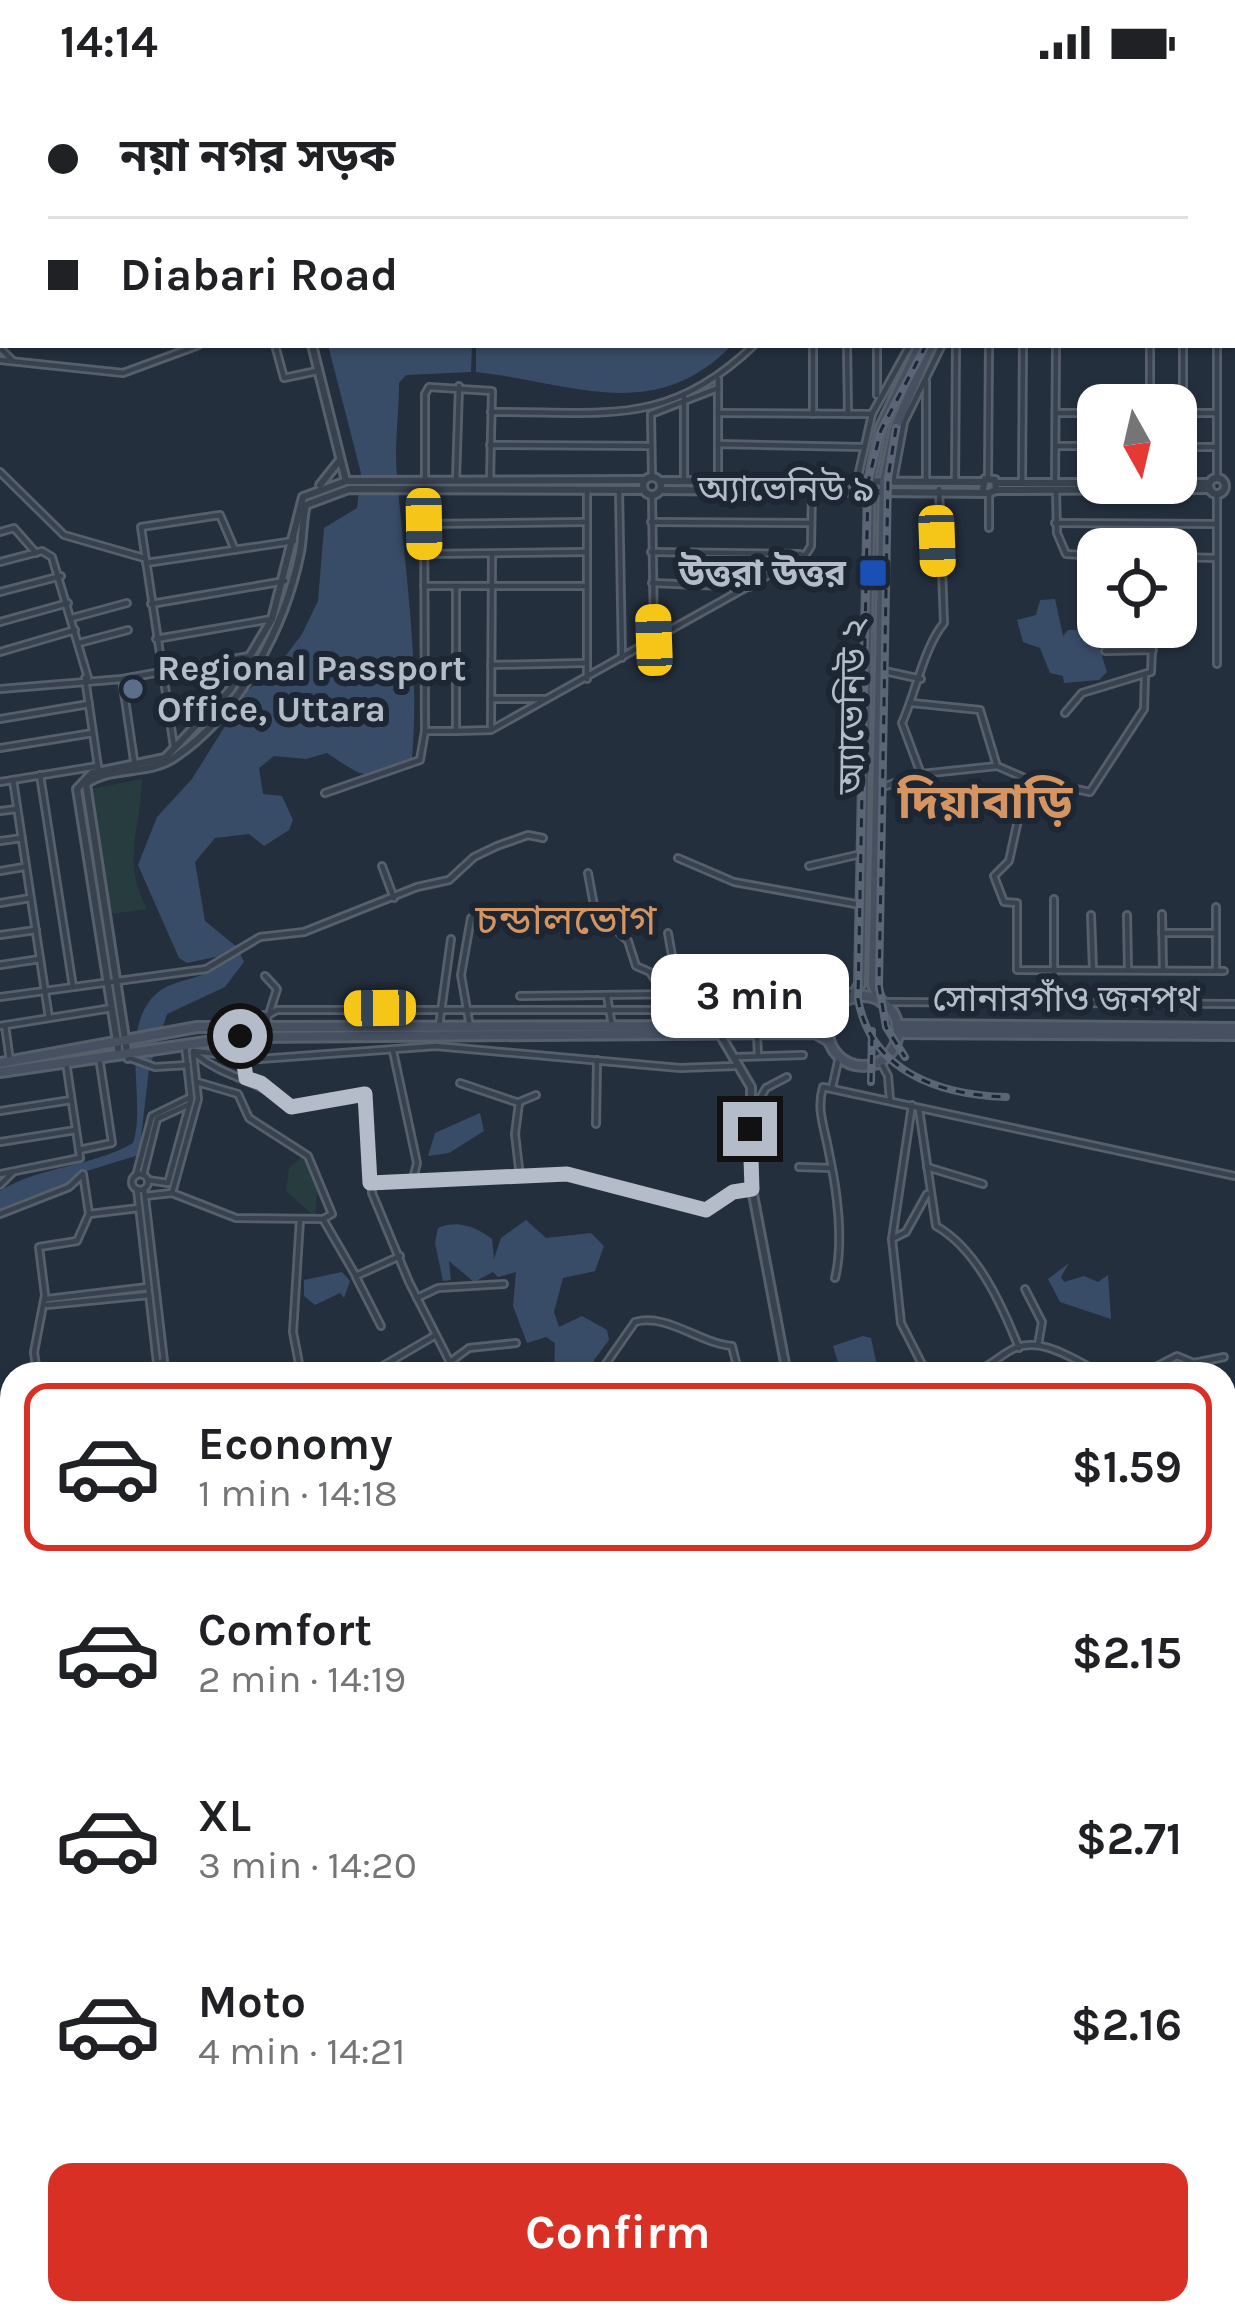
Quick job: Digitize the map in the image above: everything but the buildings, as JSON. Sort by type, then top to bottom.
[{"type":"main road","name":"অ্যাভেনিউ ২","points":[[855,995],[870,485],[880,427],[919,348]]},
{"type":"main road","name":"অ্যাভেনিউ ২","points":[[881,1002],[873,985],[888,485],[895,428],[930,348]]},
{"type":"main road","name":"সোনারগাঁও জনপথ","points":[[855,995],[881,1002],[897,1029]]},
{"type":"main road","points":[[829,1041],[836,1008],[855,995]]},
{"type":"main road","points":[[6,1067],[99,1057],[182,1028],[223,1027],[268,1017],[309,1025],[686,1032]]},
{"type":"main road","points":[[721,1032],[830,1021]]},
{"type":"main road","points":[[192,1046],[197,1027]]},
{"type":"main road","name":"সোনারগাঁও জনপথ","points":[[897,1029],[1235,1031]]},
{"type":"main road","name":"সোনারগাঁও জনপথ","points":[[880,1061],[897,1029]]},
{"type":"main road","points":[[6,1067],[127,1049],[192,1046],[240,1036],[338,1032],[815,1033],[829,1041],[839,1057],[863,1066],[880,1061]]},
{"type":"street","points":[[0,348],[12,361]]},
{"type":"street","points":[[175,348],[176,356]]},
{"type":"street","points":[[0,360],[123,373],[193,348]]},
{"type":"street","points":[[276,348],[284,377],[316,371]]},
{"type":"street","points":[[83,784],[162,765],[209,726],[258,662],[280,617],[300,554],[306,506],[348,483],[312,348]]},
{"type":"street","points":[[684,399],[718,379],[751,348]]},
{"type":"street","points":[[813,348],[813,414]]},
{"type":"street","points":[[847,348],[848,414]]},
{"type":"street","points":[[877,348],[877,401]]},
{"type":"street","points":[[857,482],[872,414],[908,348]]},
{"type":"street","points":[[888,485],[904,422],[941,348]]},
{"type":"street","points":[[955,482],[956,348]]},
{"type":"street","points":[[989,348],[989,528]]},
{"type":"street","points":[[1022,483],[1023,348]]},
{"type":"street","points":[[1056,348],[1055,523],[1066,554],[1077,555]]},
{"type":"street","points":[[1150,348],[1150,384]]},
{"type":"street","points":[[1181,384],[1184,348]]},
{"type":"street","points":[[1217,348],[1217,664]]},
{"type":"street","points":[[936,360],[956,362]]},
{"type":"street","points":[[718,379],[718,481]]},
{"type":"street","points":[[926,381],[926,482]]},
{"type":"street","points":[[456,480],[459,386]]},
{"type":"street","points":[[325,793],[417,763],[425,731],[421,484],[424,394],[429,387],[489,387],[490,480]]},
{"type":"street","points":[[491,412],[651,412],[718,388]]},
{"type":"street","points":[[684,399],[684,481]]},
{"type":"street","points":[[651,412],[655,482]]},
{"type":"street","points":[[1056,413],[1077,412]]},
{"type":"street","points":[[718,413],[872,414]]},
{"type":"street","points":[[1197,413],[1217,413]]},
{"type":"street","points":[[718,444],[863,447]]},
{"type":"street","points":[[490,445],[651,446]]},
{"type":"street","points":[[1055,446],[1077,446]]},
{"type":"street","points":[[1197,447],[1217,447]]},
{"type":"street","points":[[0,782],[79,769],[135,767],[175,751],[254,656],[285,581],[300,503],[340,460]]},
{"type":"street","points":[[0,472],[64,535],[144,560],[294,541]]},
{"type":"street","name":"অ্যাভেনিউ ৯","points":[[421,484],[456,480],[655,482],[812,489],[1077,484]]},
{"type":"street","name":"অ্যাভেনিউ ৯","points":[[655,482],[870,485]]},
{"type":"street","name":"অ্যাভেনিউ ৯","points":[[648,492],[655,482]]},
{"type":"street","name":"অ্যাভেনিউ ৯","points":[[648,492],[655,482]]},
{"type":"street","name":"অ্যাভেনিউ ৯","points":[[317,489],[348,483],[648,492]]},
{"type":"street","name":"অ্যাভেনিউ ৯","points":[[888,485],[1217,486]]},
{"type":"street","name":"অ্যাভেনিউ ৯","points":[[1197,485],[1235,487]]},
{"type":"street","points":[[586,679],[587,489]]},
{"type":"street","points":[[806,554],[812,489]]},
{"type":"street","points":[[921,774],[902,723],[921,679],[931,639],[945,617],[939,596],[939,489]]},
{"type":"street","points":[[619,490],[622,658]]},
{"type":"street","points":[[648,492],[654,640]]},
{"type":"street","points":[[175,751],[140,526],[220,515],[235,550]]},
{"type":"street","points":[[424,524],[586,522]]},
{"type":"street","points":[[651,522],[811,523]]},
{"type":"street","points":[[1055,523],[1217,524]]},
{"type":"street","points":[[0,531],[14,528],[36,553]]},
{"type":"street","points":[[424,554],[586,552]]},
{"type":"street","points":[[651,552],[806,554]]},
{"type":"street","points":[[0,562],[36,553],[52,556],[61,575],[86,678],[98,769]]},
{"type":"street","points":[[491,730],[492,554]]},
{"type":"street","points":[[456,707],[457,730],[491,730],[806,554]]},
{"type":"street","points":[[1197,557],[1217,558]]},
{"type":"street","points":[[0,592],[61,575]]},
{"type":"street","points":[[151,604],[285,581]]},
{"type":"street","points":[[651,583],[749,586]]},
{"type":"street","points":[[424,586],[586,586]]},
{"type":"street","points":[[425,731],[456,730],[456,587]]},
{"type":"street","points":[[0,622],[68,603]]},
{"type":"street","points":[[72,618],[128,603]]},
{"type":"street","points":[[156,638],[272,619]]},
{"type":"street","points":[[79,644],[128,629]]},
{"type":"street","points":[[0,652],[75,630]]},
{"type":"street","points":[[1065,713],[1082,693],[1145,675],[1153,668],[1153,650],[1106,651]]},
{"type":"street","points":[[0,689],[86,678],[122,679],[254,656]]},
{"type":"street","points":[[491,665],[585,663]]},
{"type":"street","points":[[200,664],[208,716]]},
{"type":"street","points":[[880,670],[921,679]]},
{"type":"street","points":[[878,789],[921,774],[997,766],[1079,793],[1093,789],[1144,709],[1145,675]]},
{"type":"street","points":[[122,679],[135,767]]},
{"type":"street","points":[[491,699],[550,699]]},
{"type":"street","points":[[912,703],[980,710],[997,766]]},
{"type":"street","points":[[0,719],[89,704]]},
{"type":"street","points":[[0,748],[93,733]]},
{"type":"street","points":[[79,769],[127,1049]]},
{"type":"street","points":[[83,784],[98,769]]},
{"type":"street","points":[[40,775],[74,986]]},
{"type":"street","points":[[1027,779],[1009,861],[994,876],[1004,902],[1017,903],[1017,970],[1220,970],[1216,907]]},
{"type":"street","points":[[13,780],[49,1018]]},
{"type":"street","points":[[0,812],[17,809]]},
{"type":"street","points":[[0,997],[199,971],[247,943],[304,932],[449,880],[474,857],[497,846],[528,835],[543,838]]},
{"type":"street","points":[[0,842],[22,838]]},
{"type":"street","points":[[809,866],[861,854]]},
{"type":"street","points":[[678,858],[734,882],[861,905]]},
{"type":"street","points":[[382,866],[394,898]]},
{"type":"street","points":[[0,871],[26,867]]},
{"type":"street","points":[[588,873],[595,910],[628,941],[637,968],[650,972],[670,998],[686,1032]]},
{"type":"street","points":[[0,903],[31,897]]},
{"type":"street","points":[[1054,899],[1054,1004]]},
{"type":"street","points":[[1162,914],[1162,970]]},
{"type":"street","points":[[1127,915],[1128,970]]},
{"type":"street","points":[[1091,916],[1093,970]]},
{"type":"street","points":[[470,1027],[471,1009],[461,975],[471,918]]},
{"type":"street","points":[[0,935],[36,930]]},
{"type":"street","points":[[668,933],[679,995]]},
{"type":"street","points":[[1162,933],[1216,933]]},
{"type":"street","points":[[439,1026],[451,939]]},
{"type":"street","points":[[0,965],[40,959]]},
{"type":"street","points":[[675,986],[723,964]]},
{"type":"street","points":[[265,976],[277,989],[268,1017],[310,1009],[718,1012],[836,1008]]},
{"type":"street","points":[[112,981],[112,1008],[127,1049],[149,1066],[188,1065]]},
{"type":"street","points":[[807,1009],[808,992]]},
{"type":"street","points":[[763,993],[773,1026]]},
{"type":"street","points":[[771,1011],[774,993]]},
{"type":"street","points":[[716,994],[721,1032],[739,1061],[753,1110],[752,1189],[785,1362]]},
{"type":"street","points":[[520,996],[855,995]]},
{"type":"street","points":[[607,996],[612,1029]]},
{"type":"street","points":[[881,1002],[1235,1004]]},
{"type":"street","points":[[6,1067],[2,1026],[112,1008]]},
{"type":"street","points":[[380,1008],[382,1025]]},
{"type":"street","points":[[309,1025],[310,1009]]},
{"type":"street","points":[[420,1025],[422,1009]]},
{"type":"street","points":[[559,1010],[559,1029]]},
{"type":"street","points":[[636,1011],[638,1029]]},
{"type":"street","points":[[338,1032],[342,1052]]},
{"type":"street","points":[[757,1034],[758,1056]]},
{"type":"street","points":[[240,1036],[246,1078]]},
{"type":"street","points":[[192,1046],[246,1060],[436,1046],[680,1068],[803,1054]]},
{"type":"street","points":[[142,1177],[168,1183],[191,1100],[188,1065],[192,1046]]},
{"type":"street","points":[[192,1046],[217,1069],[246,1078],[300,1108],[363,1092],[370,1183],[416,1298],[449,1362]]},
{"type":"street","points":[[172,1193],[198,1099],[192,1046]]},
{"type":"street","points":[[392,1048],[417,1162],[413,1180]]},
{"type":"street","points":[[0,1174],[80,1156],[112,1143],[99,1057]]},
{"type":"street","points":[[832,1088],[839,1057]]},
{"type":"street","points":[[596,1124],[597,1060]]},
{"type":"street","points":[[35,1362],[45,1302],[39,1247],[77,1241],[89,1214],[66,1061]]},
{"type":"street","points":[[880,1061],[889,1076],[890,1100]]},
{"type":"street","points":[[753,1110],[766,1088],[787,1077]]},
{"type":"street","points":[[142,1191],[172,1193],[236,1218],[323,1219],[332,1214],[308,1156],[249,1118],[238,1094],[196,1082]]},
{"type":"street","points":[[460,1083],[519,1102],[536,1095]]},
{"type":"street","points":[[835,1278],[839,1256],[819,1103],[823,1087],[1235,1176]]},
{"type":"street","points":[[0,1112],[72,1100]]},
{"type":"street","points":[[160,1362],[142,1177],[152,1117],[191,1100]]},
{"type":"street","points":[[519,1102],[514,1133],[520,1177]]},
{"type":"street","points":[[915,1106],[926,1130],[927,1194],[936,1226],[954,1236],[982,1273],[1019,1348]]},
{"type":"street","points":[[915,1106],[892,1239],[901,1323],[921,1362]]},
{"type":"street","points":[[0,1142],[76,1130]]},
{"type":"street","points":[[799,1167],[831,1168]]},
{"type":"street","points":[[926,1167],[982,1184]]},
{"type":"street","points":[[0,1185],[13,1172]]},
{"type":"street","points":[[0,1214],[69,1187],[83,1174]]},
{"type":"street","points":[[370,1183],[567,1174],[706,1210],[733,1192],[752,1189]]},
{"type":"street","points":[[142,1177],[139,1208],[157,1362]]},
{"type":"street","points":[[892,1239],[906,1232],[927,1194]]},
{"type":"street","points":[[89,1214],[139,1208]]},
{"type":"street","points":[[299,1362],[293,1332],[300,1219]]},
{"type":"street","points":[[323,1219],[380,1326]]},
{"type":"street","points":[[356,1276],[400,1256]]},
{"type":"street","points":[[416,1298],[438,1288],[504,1285]]},
{"type":"street","points":[[1025,1288],[1042,1322],[1038,1345]]},
{"type":"street","points":[[45,1302],[149,1291]]},
{"type":"street","points":[[607,1362],[635,1322],[650,1320],[708,1345],[732,1346],[736,1362]]},
{"type":"street","points":[[390,1362],[434,1336]]},
{"type":"street","points":[[458,1362],[469,1348],[516,1343]]},
{"type":"street","points":[[1001,1362],[1019,1348],[1038,1345],[1076,1362]]},
{"type":"street","points":[[1200,1362],[1224,1358]]},
{"type":"green space","points":[[142,779],[134,860],[147,909],[111,914],[90,789]]},
{"type":"green space","points":[[303,1156],[318,1187],[315,1217],[286,1191],[289,1168]]},
{"type":"water","points":[[329,348],[472,348],[471,372],[406,375],[399,383],[396,466],[413,653],[412,758],[370,774],[355,771],[327,753],[306,759],[274,756],[259,768],[263,794],[282,796],[293,820],[289,830],[264,846],[249,834],[215,838],[195,862],[205,921],[237,947],[244,962],[225,987],[167,1014],[149,1069],[139,1155],[80,1173],[71,1182],[0,1210],[0,1191],[133,1143],[136,1045],[145,1009],[172,984],[209,972],[225,961],[220,956],[187,963],[179,958],[138,865],[157,817],[192,779],[247,691],[282,661],[302,634],[318,601],[324,528],[357,508],[361,473]]},
{"type":"water","points":[[476,348],[729,348],[703,370],[642,392],[610,393],[476,372]]},
{"type":"water","points":[[1055,599],[1063,636],[1077,630],[1077,648],[1100,648],[1107,672],[1099,680],[1064,683],[1063,676],[1050,673],[1040,648],[1023,642],[1017,620],[1036,615],[1040,600]]},
{"type":"water","points":[[480,1113],[484,1131],[449,1153],[428,1156],[435,1133]]},
{"type":"water","points":[[526,1220],[546,1238],[591,1233],[604,1246],[595,1271],[563,1278],[554,1312],[559,1327],[582,1316],[607,1330],[609,1340],[594,1362],[554,1362],[555,1343],[546,1337],[527,1343],[513,1306],[516,1272],[498,1277],[493,1272],[474,1282],[449,1261],[451,1280],[443,1281],[435,1243],[438,1228],[459,1224],[480,1231],[492,1239],[494,1259],[501,1238]]},
{"type":"water","points":[[1069,1263],[1061,1277],[1064,1282],[1084,1276],[1098,1282],[1108,1275],[1111,1319],[1060,1302],[1048,1279]]},
{"type":"water","points":[[342,1272],[350,1281],[344,1298],[340,1293],[315,1305],[304,1296],[304,1280]]},
{"type":"water","points":[[863,1336],[871,1338],[876,1362],[838,1362],[833,1346]]},
{"type":"railway","points":[[924,348],[881,430],[868,482],[858,999],[877,1045],[912,1075],[957,1091],[1006,1097]]},
{"type":"railway","points":[[896,428],[888,478],[879,986],[886,1027],[905,1057]]},
{"type":"railway","points":[[871,1082],[872,1031]]},
{"type":"place","name":"উত্তরা উত্তর","points":[[873,573]]},
{"type":"place","name":"Regional Passport Office, Uttara","points":[[133,689]]},
{"type":"district","name":"দিয়াবাড়ি","points":[[985,802]]},
{"type":"district","name":"চন্ডালভোগ","points":[[566,920]]},
{"type":"route","points":[[240,1036],[246,1078],[261,1083],[291,1107],[365,1094],[370,1183],[567,1174],[628,1186],[706,1210],[733,1192],[752,1189],[750,1129]]}]
